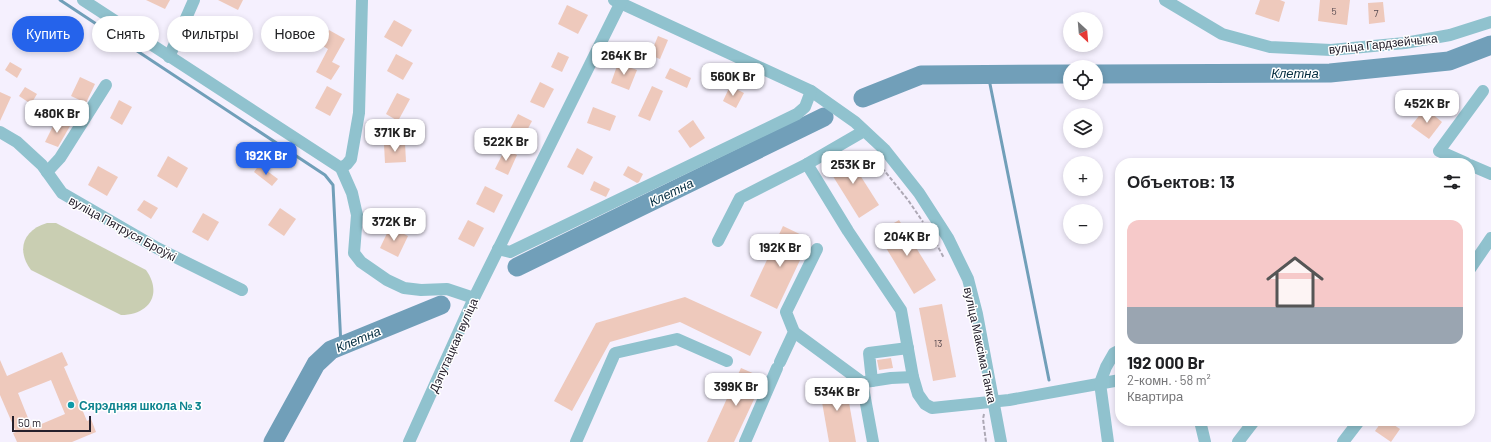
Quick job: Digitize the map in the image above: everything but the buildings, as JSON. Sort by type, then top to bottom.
[{"type":"street","points":[[83,0],[342,168],[352,193],[357,215],[354,253],[361,262],[386,280],[404,288],[421,290],[446,289],[474,298]]},
{"type":"street","points":[[169,57],[194,0]]},
{"type":"street","points":[[342,168],[351,159],[359,113],[362,0]]},
{"type":"street","name":"вуліца Гардзейчыка","points":[[1165,0],[1222,34],[1270,47],[1331,50],[1405,42],[1450,35],[1491,22]]},
{"type":"street","name":"вуліца Максіма Танка","points":[[619,1],[811,91],[839,110],[885,150],[919,193],[948,238],[968,279],[977,314],[988,402],[1001,442]]},
{"type":"street","name":"Дэпутацкая вуліца","points":[[409,442],[474,298],[619,1]]},
{"type":"street","points":[[47,172],[60,158],[106,86]]},
{"type":"street","points":[[1455,158],[1439,151],[1483,90]]},
{"type":"street","points":[[498,249],[510,252],[797,114],[805,107],[811,91]]},
{"type":"street","points":[[718,241],[740,198],[807,164],[864,131]]},
{"type":"street","name":"вуліца Пятруся Броўкі","points":[[0,132],[18,142],[42,165],[62,194],[157,248],[242,290]]},
{"type":"street","points":[[807,164],[848,232],[901,310],[913,377],[918,394],[925,404],[932,408],[988,402],[1115,381]]},
{"type":"street","points":[[1475,167],[1491,174]]},
{"type":"street","points":[[1475,262],[1491,238]]},
{"type":"street","points":[[817,249],[786,312],[794,332],[867,381],[913,377]]},
{"type":"street","points":[[745,442],[794,332]]},
{"type":"street","points":[[579,442],[575,442],[615,353],[677,339],[727,361]]},
{"type":"street","points":[[873,442],[867,381],[869,353],[908,348]]},
{"type":"street","points":[[1108,442],[1100,383],[1106,367],[1115,352]]},
{"type":"street","points":[[1201,426],[1204,442]]},
{"type":"street","points":[[1238,442],[1250,426]]},
{"type":"street","points":[[1343,442],[1355,426]]},
{"type":"path","points":[[871,153],[908,200],[924,224]]},
{"type":"path","points":[[928,230],[944,258]]},
{"type":"path","points":[[986,442],[983,420],[984,410],[988,402]]},
{"type":"green space","points":[[47,223],[56,223],[146,270],[151,279],[153,295],[146,307],[131,314],[121,315],[31,270],[26,263],[24,255],[24,242],[32,230]]},
{"type":"waterway","points":[[60,0],[325,175],[333,185],[341,346]]},
{"type":"waterway","name":"Клетна","points":[[1103,74],[1330,73],[1449,61],[1491,45]]},
{"type":"waterway","points":[[988,74],[1049,380]]},
{"type":"waterway","name":"Клетна","points":[[863,98],[921,75],[1063,74]]},
{"type":"waterway","name":"Клетна","points":[[517,267],[824,117]]},
{"type":"waterway","name":"Клетна","points":[[273,442],[316,364],[331,350],[441,305]]},
{"type":"place","name":"Сярэдняя школа № 3","points":[[71,405]]}]
